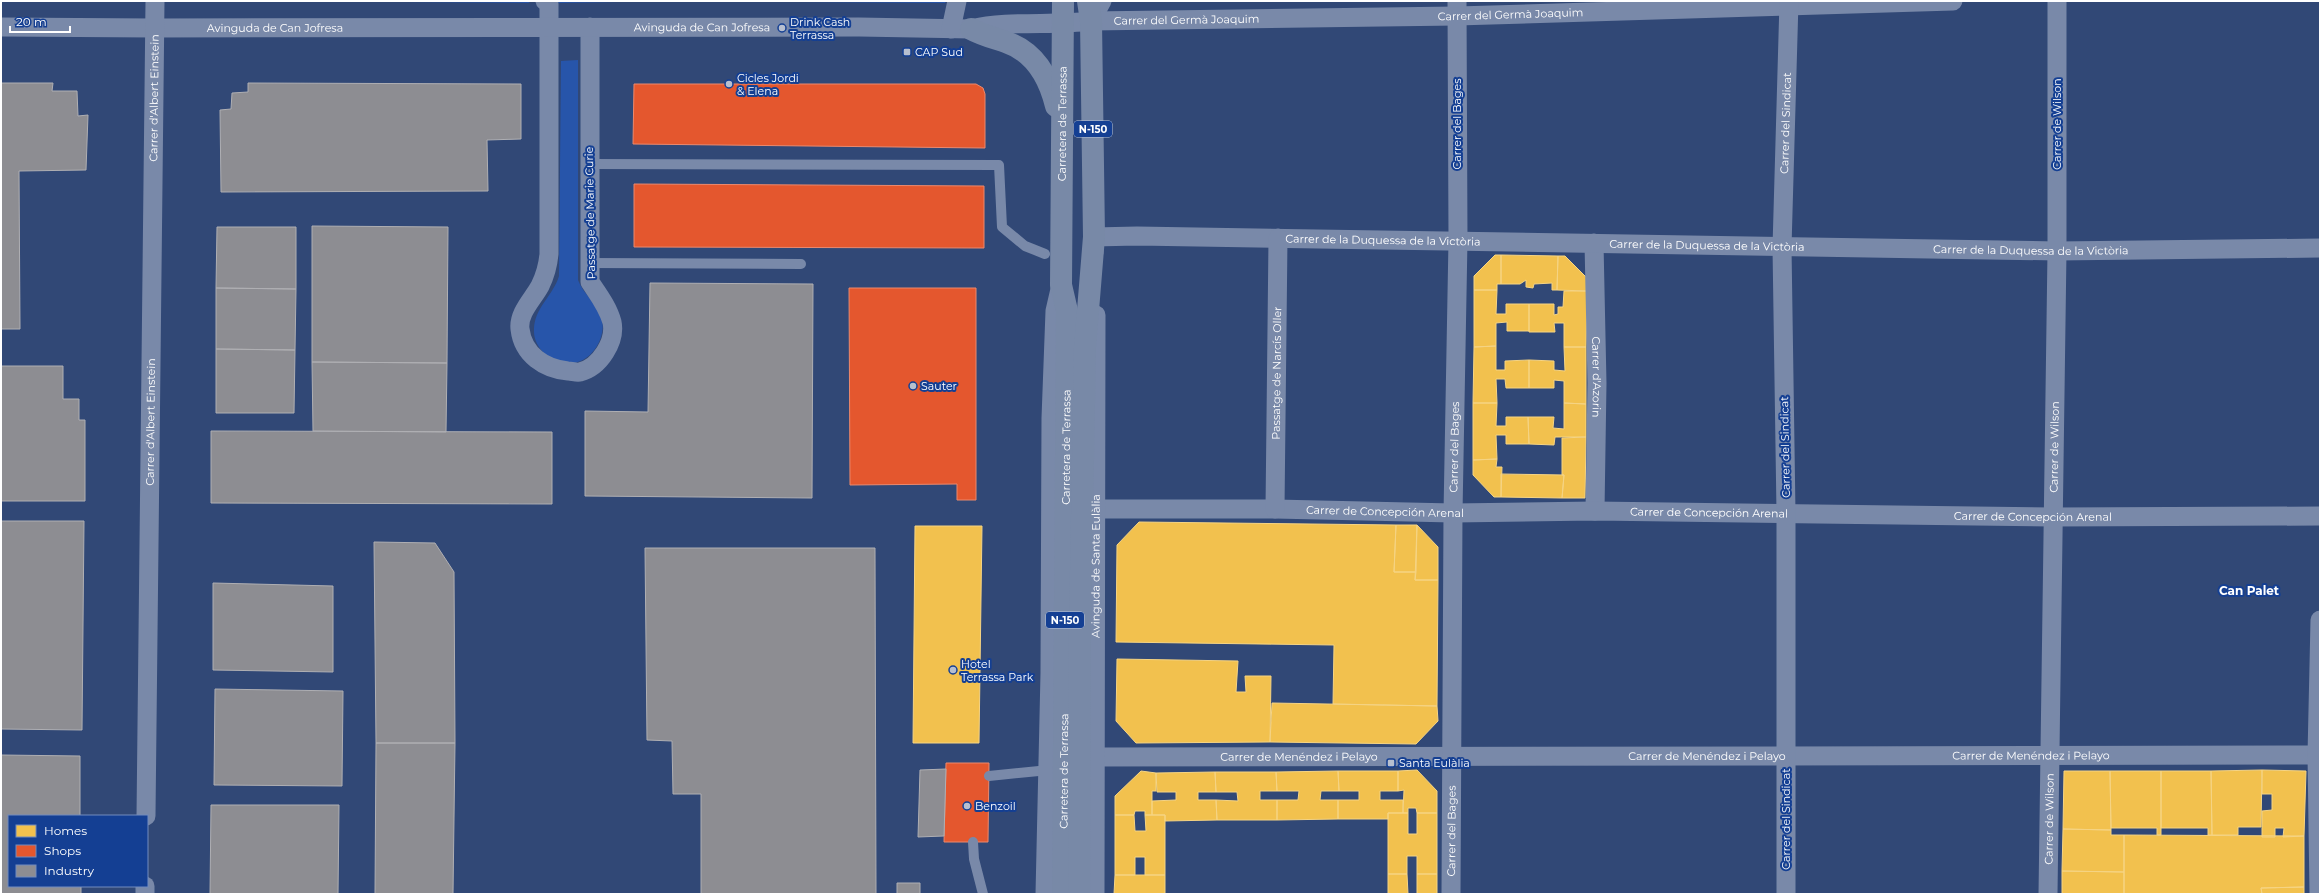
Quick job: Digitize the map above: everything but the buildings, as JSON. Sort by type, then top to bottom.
[{"type":"main road","name":"Carretera de Terrassa","points":[[1063,1],[1061,285],[1067,311],[1063,894]]},
{"type":"main road","name":"Carretera de Terrassa","points":[[1079,894],[1080,627],[1085,354],[1094,237],[1096,14]]},
{"type":"main road","points":[[961,29],[1007,42],[1032,57],[1047,77],[1062,130]]},
{"type":"street","name":"Carrer d'Albert Einstein","points":[[146,815],[154,1]]},
{"type":"street","points":[[544,1],[549,4],[549,28]]},
{"type":"street","points":[[957,1],[961,29]]},
{"type":"street","points":[[1096,14],[1102,1]]},
{"type":"street","points":[[1096,14],[1108,1]]},
{"type":"street","name":"Carrer del Germà Joaquim","points":[[1096,14],[1953,1]]},
{"type":"street","name":"Carrer de Wilson","points":[[2048,894],[2057,251],[2057,1]]},
{"type":"street","name":"Carrer del Sindicat","points":[[1786,894],[1786,514],[1782,246],[1789,3]]},
{"type":"street","name":"Carrer del Bages","points":[[1451,894],[1453,513],[1458,240],[1457,8]]},
{"type":"street","name":"Avinguda de Can Jofresa","points":[[1,27],[549,28],[859,26],[961,29],[986,25],[1062,24],[1096,14]]},
{"type":"street","name":"Passatge de Marie Curie","points":[[549,28],[550,254],[543,278],[521,319],[520,329],[526,348],[532,356],[557,370],[580,372],[592,367],[608,347],[611,338],[612,323],[607,308],[590,282],[590,27]]},
{"type":"street","name":"Carrer de la Duquessa de la Victòria","points":[[1094,237],[1137,236],[1458,240],[2057,251],[2320,248]]},
{"type":"street","name":"Avinguda de Santa Eulàlia","points":[[1094,237],[1097,509],[1095,894]]},
{"type":"street","name":"Passatge de Narcís Oller","points":[[1275,509],[1278,238]]},
{"type":"street","name":"Carrer d'Azorin","points":[[1594,243],[1597,383],[1595,511]]},
{"type":"street","points":[[1045,894],[1049,770],[1052,418],[1055,311],[1061,285]]},
{"type":"street","name":"Carrer de Concepción Arenal","points":[[1097,509],[1275,509],[1453,513],[1595,511],[2053,517],[2320,516]]},
{"type":"street","points":[[2319,894],[2318,755],[2320,620]]},
{"type":"street","name":"Carrer de Menéndez i Pelayo","points":[[1095,757],[2318,755]]},
{"type":"lane","points":[[589,164],[999,165],[1002,227],[1025,246],[1045,254]]},
{"type":"lane","points":[[589,263],[801,264]]},
{"type":"lane","points":[[989,776],[1049,770]]},
{"type":"lane","points":[[973,842],[974,859],[983,894]]},
{"type":"shaded area","points":[[263,1],[527,1],[530,3]]},
{"type":"shaded area","points":[[556,1],[676,1],[559,3]]},
{"type":"shaded area","points":[[676,1],[946,1],[945,3]]},
{"type":"shaded area","points":[[578,60],[578,280],[583,290],[600,314],[603,326],[600,340],[592,353],[581,361],[567,363],[553,359],[541,350],[537,344],[534,330],[537,315],[553,290],[559,276],[561,61]]},
{"type":"place","name":"Drink Cash Terrassa","points":[[782,28]]},
{"type":"place","name":"CAP Sud","points":[[907,52]]},
{"type":"place","name":"Cicles Jordi & Elena","points":[[729,84]]},
{"type":"place","name":"Sauter","points":[[913,386]]},
{"type":"place","name":"Hotel Terrassa Park","points":[[953,670]]},
{"type":"place","name":"Santa Eulàlia","points":[[1391,763]]},
{"type":"place","name":"Benzoil","points":[[967,806]]},
{"type":"district","name":"Can Palet","points":[[2249,590]]}]
